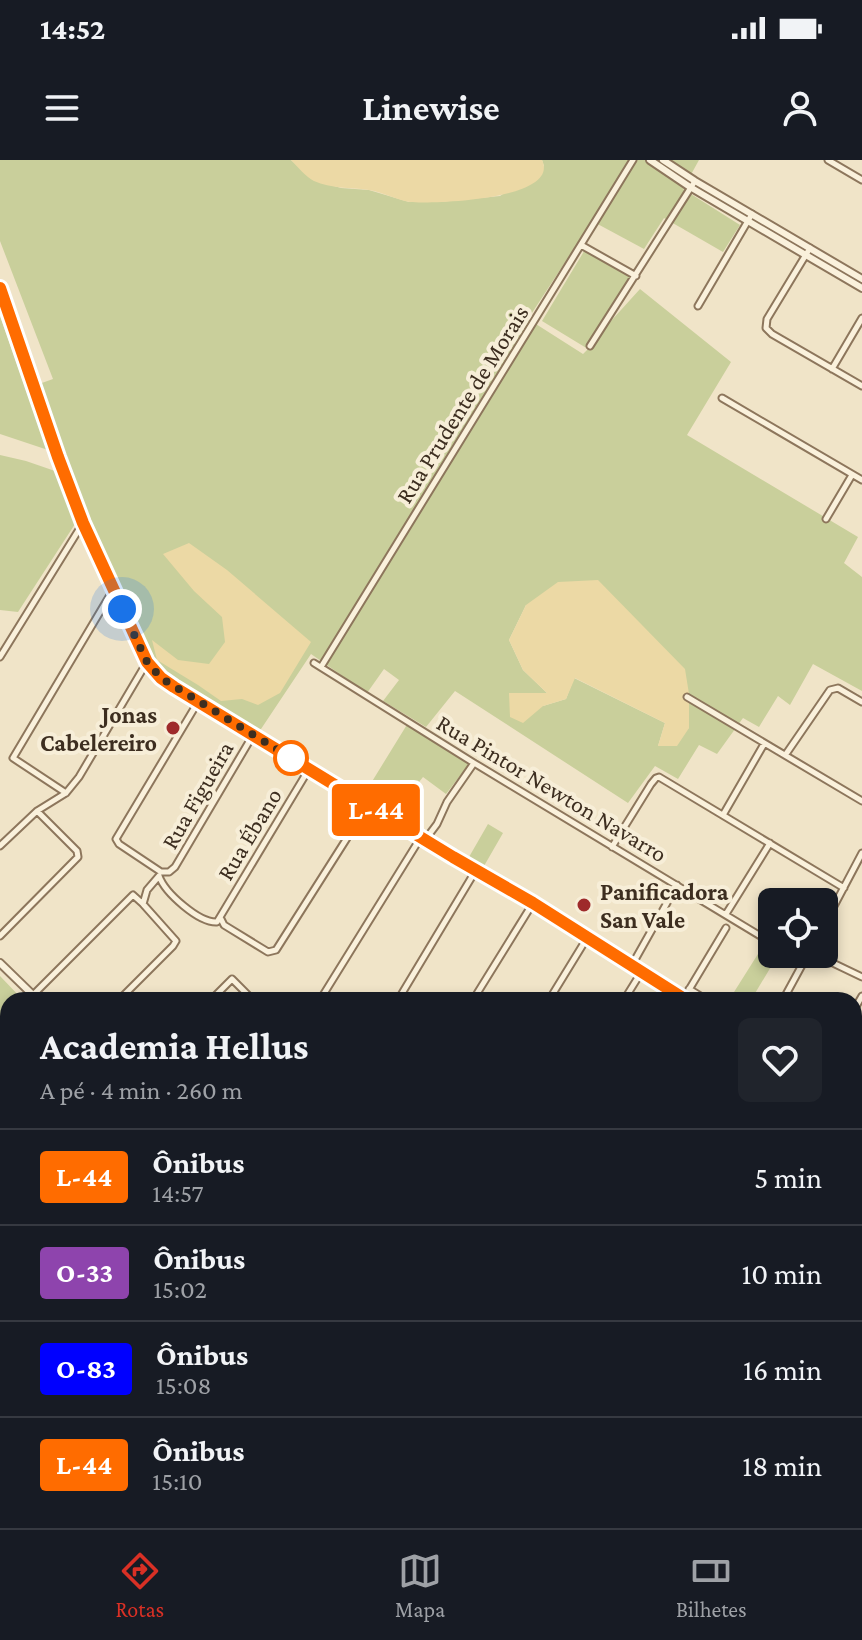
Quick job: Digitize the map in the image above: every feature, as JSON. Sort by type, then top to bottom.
[{"type":"main road","points":[[0,288],[83,523],[147,662],[161,678],[674,992]]},
{"type":"street","name":"Rua Prudente de Morais","points":[[321,667],[633,160]]},
{"type":"street","points":[[650,160],[808,252],[862,288]]},
{"type":"street","points":[[663,160],[693,184]]},
{"type":"street","points":[[828,160],[862,179]]},
{"type":"street","points":[[590,346],[693,184]]},
{"type":"street","points":[[698,306],[750,217]]},
{"type":"street","points":[[581,245],[636,276]]},
{"type":"street","points":[[808,252],[862,279]]},
{"type":"street","points":[[808,252],[767,319],[766,328],[862,386]]},
{"type":"street","points":[[832,369],[862,318]]},
{"type":"street","points":[[722,398],[862,480]]},
{"type":"street","points":[[826,519],[852,475]]},
{"type":"street","points":[[0,657],[83,523]]},
{"type":"street","points":[[66,793],[13,758],[113,590]]},
{"type":"street","points":[[0,846],[37,811],[66,793],[79,777],[147,662]]},
{"type":"street","name":"Rua Pintor Newton Navarro","points":[[314,663],[758,934]]},
{"type":"street","points":[[786,754],[830,690],[838,688],[862,702]]},
{"type":"street","points":[[687,697],[862,801]]},
{"type":"street","points":[[199,701],[116,839],[160,874],[163,885],[205,921],[214,923],[221,919],[224,925],[268,952],[276,950],[368,805]]},
{"type":"street","name":"Rua Figueira","points":[[143,904],[147,890],[160,874],[175,867],[253,734]]},
{"type":"street","points":[[723,815],[764,744]]},
{"type":"street","points":[[325,992],[474,763]]},
{"type":"street","name":"Rua Ébano","points":[[221,919],[222,912],[309,769]]},
{"type":"street","points":[[612,847],[653,780],[659,777],[844,888]]},
{"type":"street","points":[[0,936],[76,860],[77,851],[37,811]]},
{"type":"street","points":[[726,914],[770,843]]},
{"type":"street","points":[[838,899],[862,853]]},
{"type":"street","points":[[403,992],[476,870]]},
{"type":"street","points":[[632,965],[677,885]]},
{"type":"street","points":[[41,992],[133,895],[176,941],[127,992]]},
{"type":"street","points":[[478,992],[533,903]]},
{"type":"street","points":[[688,992],[726,928]]},
{"type":"street","points":[[554,992],[587,938]]},
{"type":"street","points":[[0,963],[29,992]]},
{"type":"street","points":[[838,966],[862,977]]},
{"type":"street","points":[[787,992],[801,968]]},
{"type":"street","points":[[629,992],[642,971]]},
{"type":"street","points":[[219,992],[232,979],[245,992]]},
{"type":"street","points":[[689,989],[694,992]]},
{"type":"green space","points":[[0,160],[291,160],[313,180],[341,188],[369,190],[409,202],[439,202],[500,196],[544,166],[542,160],[699,160],[683,189],[740,225],[723,252],[664,218],[644,249],[592,221],[528,319],[583,354],[588,349],[542,321],[586,248],[632,274],[591,343],[640,289],[731,362],[687,435],[858,537],[844,563],[862,577],[862,691],[813,664],[790,705],[778,696],[759,727],[743,718],[717,754],[699,745],[678,779],[655,766],[628,803],[455,691],[426,727],[383,701],[399,680],[384,669],[367,693],[311,654],[259,732],[161,671],[151,660],[92,526],[39,384],[53,379],[0,241]],"holes":[[[526,605],[689,728],[658,746],[665,723],[574,678],[566,699],[543,706],[547,693],[523,670],[509,640]]]},
{"type":"green space","points":[[0,316],[33,410],[51,451],[0,434]]},
{"type":"green space","points":[[0,455],[55,471],[75,524],[18,612],[0,610]]},
{"type":"green space","points":[[408,723],[469,764],[446,794],[423,777],[400,806],[368,788]]},
{"type":"green space","points":[[488,824],[503,833],[484,866],[469,857]]},
{"type":"green space","points":[[758,954],[758,968],[770,968],[756,992],[734,992]]},
{"type":"green space","points":[[0,976],[15,992],[0,992]]},
{"type":"sand","points":[[291,160],[542,160],[543,173],[533,184],[492,197],[410,202],[374,191],[320,184]]},
{"type":"sand","points":[[189,543],[227,570],[311,642],[280,693],[258,705],[242,699],[221,701],[157,660],[152,640],[178,660],[209,664],[225,642],[222,617],[194,591],[163,554]]},
{"type":"sand","points":[[598,580],[685,669],[689,728],[677,746],[658,746],[665,723],[575,678],[566,699],[543,706],[523,723],[510,717],[509,693],[547,693],[523,670],[509,640],[526,605],[558,582]]},
{"type":"bus line","name":"L-44","points":[[0,288],[83,523],[147,662],[156,673],[174,687],[533,903],[674,992]]},
{"type":"place","name":"Jonas Cabelereiro","points":[[173,728]]},
{"type":"place","name":"Panificadora San Vale","points":[[584,905]]},
{"type":"route","points":[[122,609],[147,662],[161,678],[291,758]]}]
